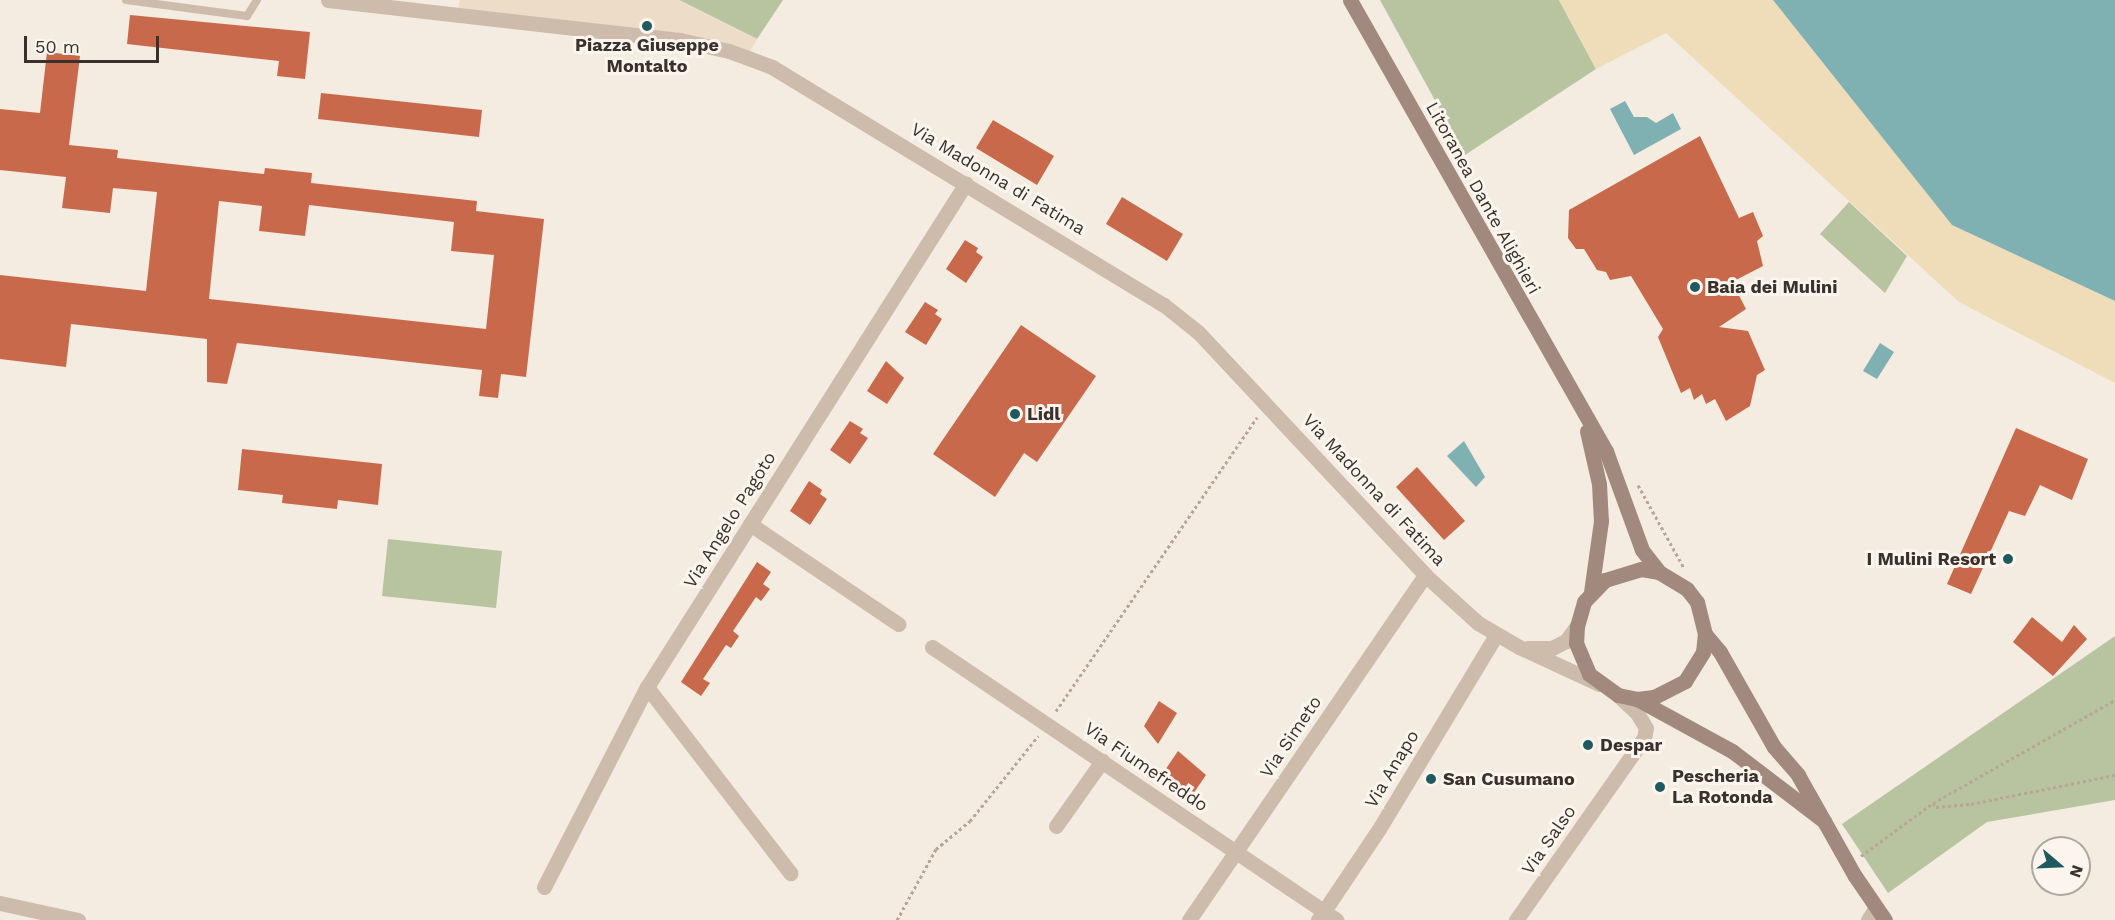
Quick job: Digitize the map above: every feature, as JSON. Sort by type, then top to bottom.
[{"type":"main road","name":"Litoranea Dante Alighieri","points":[[1350,0],[1582,414]]},
{"type":"main road","points":[[1582,414],[1606,451],[1642,550],[1659,572]]},
{"type":"main road","points":[[1582,414],[1594,458],[1601,521],[1591,592],[1576,626],[1581,659],[1601,685],[1618,695],[1637,699],[1741,756],[1824,821]]},
{"type":"main road","points":[[1591,592],[1622,572],[1659,572],[1675,579],[1692,596],[1703,618],[1705,634],[1699,660],[1685,681],[1654,697],[1637,699]]},
{"type":"main road","points":[[1705,634],[1720,652],[1774,747],[1798,775],[1876,916]]},
{"type":"street","name":"Via Madonna di Fatima","points":[[328,0],[459,7],[680,40],[729,51],[772,67],[1164,305],[1193,328],[1266,403],[1425,575],[1496,635],[1601,685]]},
{"type":"street","name":"Via Angelo Pagoto","points":[[544,887],[647,687],[966,183]]},
{"type":"street","points":[[750,524],[898,624]]},
{"type":"street","name":"Via Simeto","points":[[1189,920],[1425,575]]},
{"type":"street","points":[[1519,647],[1552,648],[1566,641],[1576,626]]},
{"type":"street","name":"Via Anapo","points":[[1321,915],[1379,829],[1496,635]]},
{"type":"street","name":"Via Fiumefreddo","points":[[932,647],[1237,852],[1321,915],[1337,920]]},
{"type":"street","points":[[647,687],[790,873]]},
{"type":"street","name":"Via Salso","points":[[1516,920],[1644,738],[1646,728],[1637,713],[1618,695]]},
{"type":"street","points":[[1056,826],[1102,761]]},
{"type":"street","points":[[0,903],[78,920]]},
{"type":"lane","points":[[126,0],[247,16],[257,0]]},
{"type":"path","points":[[897,920],[936,849],[970,821],[1047,724],[1266,403]]},
{"type":"path","points":[[1848,865],[1933,803],[2115,700]]},
{"type":"path","points":[[1933,803],[1936,807],[1971,804],[2115,775]]},
{"type":"green space","points":[[679,0],[783,0],[757,39]]},
{"type":"green space","points":[[1380,0],[1559,0],[1596,69],[1465,155]]},
{"type":"green space","points":[[1849,202],[1907,256],[1885,293],[1820,234]]},
{"type":"green space","points":[[388,539],[502,551],[496,608],[382,596]]},
{"type":"green space","points":[[2115,636],[2115,800],[1987,822],[1888,893],[1842,824]]},
{"type":"sand","points":[[1559,0],[1773,0],[1952,225],[2115,301],[2115,383],[1959,302],[1666,33],[1596,69]]},
{"type":"shaded area","name":"Piazza Giuseppe Montalto","points":[[460,0],[679,0],[757,39],[747,57],[457,14]]},
{"type":"water","points":[[1773,0],[2115,0],[2115,301],[1952,225]]},
{"type":"water","points":[[1625,101],[1634,117],[1647,117],[1656,123],[1673,113],[1681,129],[1634,155],[1610,109]]},
{"type":"water","points":[[1880,343],[1894,352],[1877,379],[1863,371]]},
{"type":"water","points":[[1464,441],[1485,477],[1476,487],[1447,456]]},
{"type":"building","points":[[130,15],[310,32],[305,79],[277,76],[279,61],[127,44]]},
{"type":"building","points":[[47,52],[80,56],[69,145],[118,150],[117,158],[264,174],[265,168],[312,173],[311,183],[477,201],[476,211],[544,219],[526,377],[501,374],[498,398],[479,396],[482,370],[237,343],[227,384],[207,382],[207,339],[71,324],[66,367],[0,359],[0,275],[146,291],[157,192],[113,188],[110,213],[62,208],[66,177],[0,170],[0,109],[40,113]],"holes":[[[219,201],[262,206],[259,231],[305,236],[309,205],[454,222],[451,251],[494,255],[486,329],[209,299]]]},
{"type":"building","points":[[321,93],[482,110],[479,137],[318,119]]},
{"type":"building","points":[[993,120],[1054,156],[1037,185],[976,148]]},
{"type":"building","name":"Baia dei Mulini","points":[[1700,136],[1739,218],[1753,212],[1763,236],[1757,241],[1763,266],[1732,282],[1746,309],[1719,327],[1748,331],[1765,370],[1757,375],[1750,406],[1726,421],[1715,399],[1706,404],[1702,394],[1694,400],[1690,388],[1681,393],[1658,337],[1663,329],[1631,276],[1610,280],[1606,272],[1597,270],[1584,249],[1576,249],[1568,238],[1569,210]]},
{"type":"building","points":[[1122,197],[1183,234],[1167,261],[1106,224]]},
{"type":"building","points":[[965,240],[978,248],[976,252],[983,257],[966,283],[946,269]]},
{"type":"building","points":[[925,302],[938,310],[935,314],[942,319],[926,345],[905,332]]},
{"type":"building","name":"Lidl","points":[[1021,325],[1096,376],[1037,462],[1024,453],[995,497],[933,454]]},
{"type":"building","points":[[886,361],[904,378],[887,404],[867,391]]},
{"type":"building","points":[[850,421],[863,429],[860,433],[868,438],[850,464],[830,450]]},
{"type":"building","points":[[2016,428],[2088,459],[2072,500],[2040,485],[2025,516],[2009,511],[1971,594],[1947,584]]},
{"type":"building","points":[[242,449],[382,464],[378,505],[338,500],[337,509],[282,503],[283,495],[238,490]]},
{"type":"building","points":[[1417,467],[1465,521],[1444,540],[1396,487]]},
{"type":"building","points":[[809,481],[822,490],[820,494],[827,499],[810,525],[790,511]]},
{"type":"building","points":[[757,562],[771,572],[763,584],[770,589],[761,601],[756,597],[733,631],[739,636],[731,648],[726,645],[703,679],[710,683],[701,696],[681,682]]},
{"type":"building","points":[[2032,617],[2062,642],[2074,625],[2087,639],[2053,676],[2013,642]]},
{"type":"building","points":[[1159,701],[1177,713],[1158,744],[1144,726]]},
{"type":"building","points":[[1178,751],[1206,775],[1191,797],[1161,776]]},
{"type":"place","name":"Piazza Giuseppe Montalto","points":[[647,26]]},
{"type":"place","name":"Baia dei Mulini","points":[[1695,287]]},
{"type":"place","name":"Lidl","points":[[1015,414]]},
{"type":"place","name":"I Mulini Resort","points":[[2008,559]]},
{"type":"place","name":"Despar","points":[[1588,745]]},
{"type":"place","name":"San Cusumano","points":[[1431,779]]},
{"type":"place","name":"Pescheria La Rotonda","points":[[1660,787]]}]
